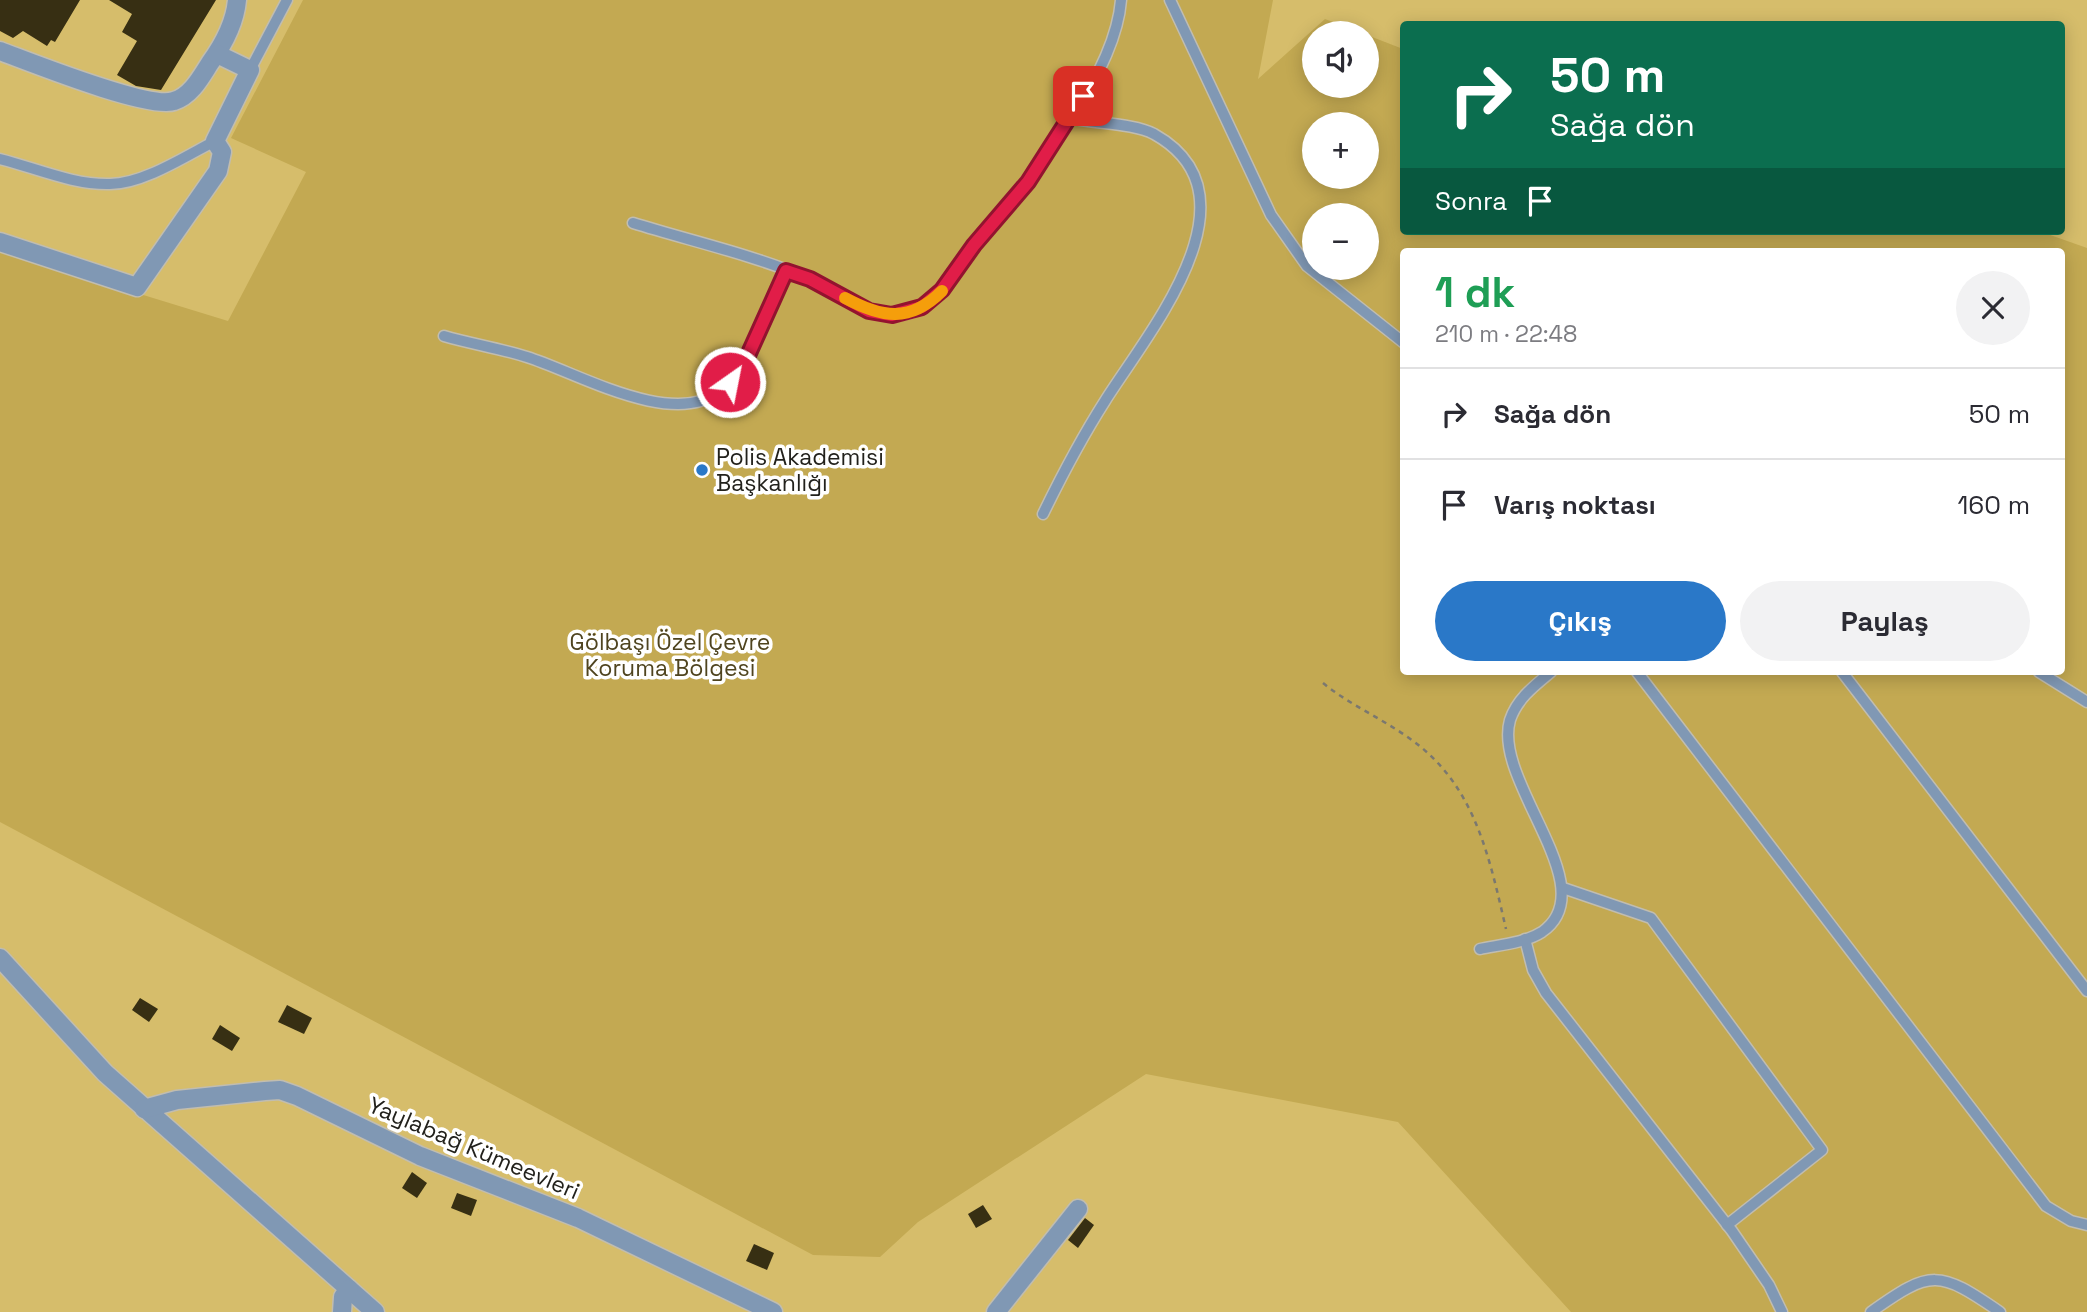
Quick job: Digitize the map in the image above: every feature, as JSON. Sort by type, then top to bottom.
[{"type":"street","points":[[0,51],[146,101],[173,102],[193,88],[217,54],[235,15],[237,0]]},
{"type":"street","points":[[0,242],[137,287],[218,171],[222,152],[215,141],[250,70],[217,54]]},
{"type":"street","points":[[0,958],[75,1044],[144,1109],[375,1312]]},
{"type":"street","name":"Yaylabağ Kümeevleri","points":[[144,1109],[177,1100],[280,1090],[420,1156],[578,1218],[773,1312]]},
{"type":"street","points":[[996,1312],[1078,1209]]},
{"type":"street","points":[[342,1312],[343,1297],[349,1289]]},
{"type":"lane","points":[[250,70],[288,0]]},
{"type":"lane","points":[[633,223],[810,279],[869,311],[892,315],[922,307],[942,290],[974,245],[1028,182],[1070,118],[1114,39],[1121,0]]},
{"type":"lane","points":[[1170,0],[1271,215],[1307,267],[1400,340]]},
{"type":"lane","points":[[1043,514],[1102,405],[1178,288],[1194,245],[1201,200],[1188,166],[1172,147],[1153,133],[1142,128],[1070,118]]},
{"type":"lane","points":[[0,159],[71,179],[112,185],[157,172],[215,141]]},
{"type":"lane","points":[[444,337],[524,356],[622,394],[666,405],[696,402],[719,393],[741,371],[786,271]]},
{"type":"lane","points":[[1480,949],[1540,933],[1555,918],[1563,888],[1558,868],[1511,762],[1508,741],[1510,720],[1519,701],[1547,675]]},
{"type":"lane","points":[[1639,675],[2046,1206],[2070,1221],[2087,1225]]},
{"type":"lane","points":[[1844,675],[2087,991]]},
{"type":"lane","points":[[2044,675],[2087,702]]},
{"type":"lane","points":[[1563,888],[1651,918],[1822,1150],[1727,1225]]},
{"type":"lane","points":[[1525,939],[1533,970],[1546,993],[1727,1225],[1769,1285],[1782,1312]]},
{"type":"lane","points":[[1871,1312],[1911,1285],[1937,1279],[1954,1282],[2000,1312]]},
{"type":"path","points":[[1323,683],[1361,712],[1411,740],[1453,780],[1482,832],[1509,943]]},
{"type":"green space","name":"Gölbaşı Özel Çevre Koruma Bölgesi","points":[[0,0],[2087,0],[2087,1312],[0,1312]]},
{"type":"green space","name":"Gölbaşı Özel Çevre Koruma Bölgesi","points":[[303,0],[1273,0],[1258,79],[1302,40],[1302,98],[1379,98],[1379,40],[1400,48],[1400,235],[2050,235],[2087,248],[2087,1312],[1571,1312],[1398,1122],[1146,1074],[918,1222],[880,1257],[813,1255],[0,822],[0,251],[228,321],[306,172],[231,138]]},
{"type":"building","points":[[0,0],[80,0],[55,42],[51,40],[47,46],[23,31],[13,38],[0,31]]},
{"type":"building","points":[[109,0],[216,0],[161,90],[136,86],[117,75],[137,41],[122,32],[132,14]]},
{"type":"building","points":[[140,998],[158,1009],[149,1022],[132,1010]]},
{"type":"building","points":[[287,1005],[312,1018],[304,1034],[278,1022]]},
{"type":"building","points":[[220,1025],[240,1038],[232,1051],[212,1039]]},
{"type":"building","points":[[412,1172],[427,1183],[417,1198],[402,1188]]},
{"type":"building","points":[[457,1193],[477,1200],[471,1216],[451,1208]]},
{"type":"building","points":[[983,1205],[992,1219],[976,1228],[968,1214]]},
{"type":"building","points":[[1085,1218],[1094,1225],[1078,1248],[1068,1240]]},
{"type":"building","points":[[754,1244],[774,1253],[767,1270],[746,1261]]},
{"type":"slow traffic","points":[[845,298],[869,311],[892,315],[922,307],[942,291]]},
{"type":"place","name":"Polis Akademisi Başkanlığı","points":[[702,470]]},
{"type":"route","points":[[730,382],[741,371],[786,271],[810,279],[869,311],[902,314],[933,300],[974,245],[1028,182],[1083,96]]}]
